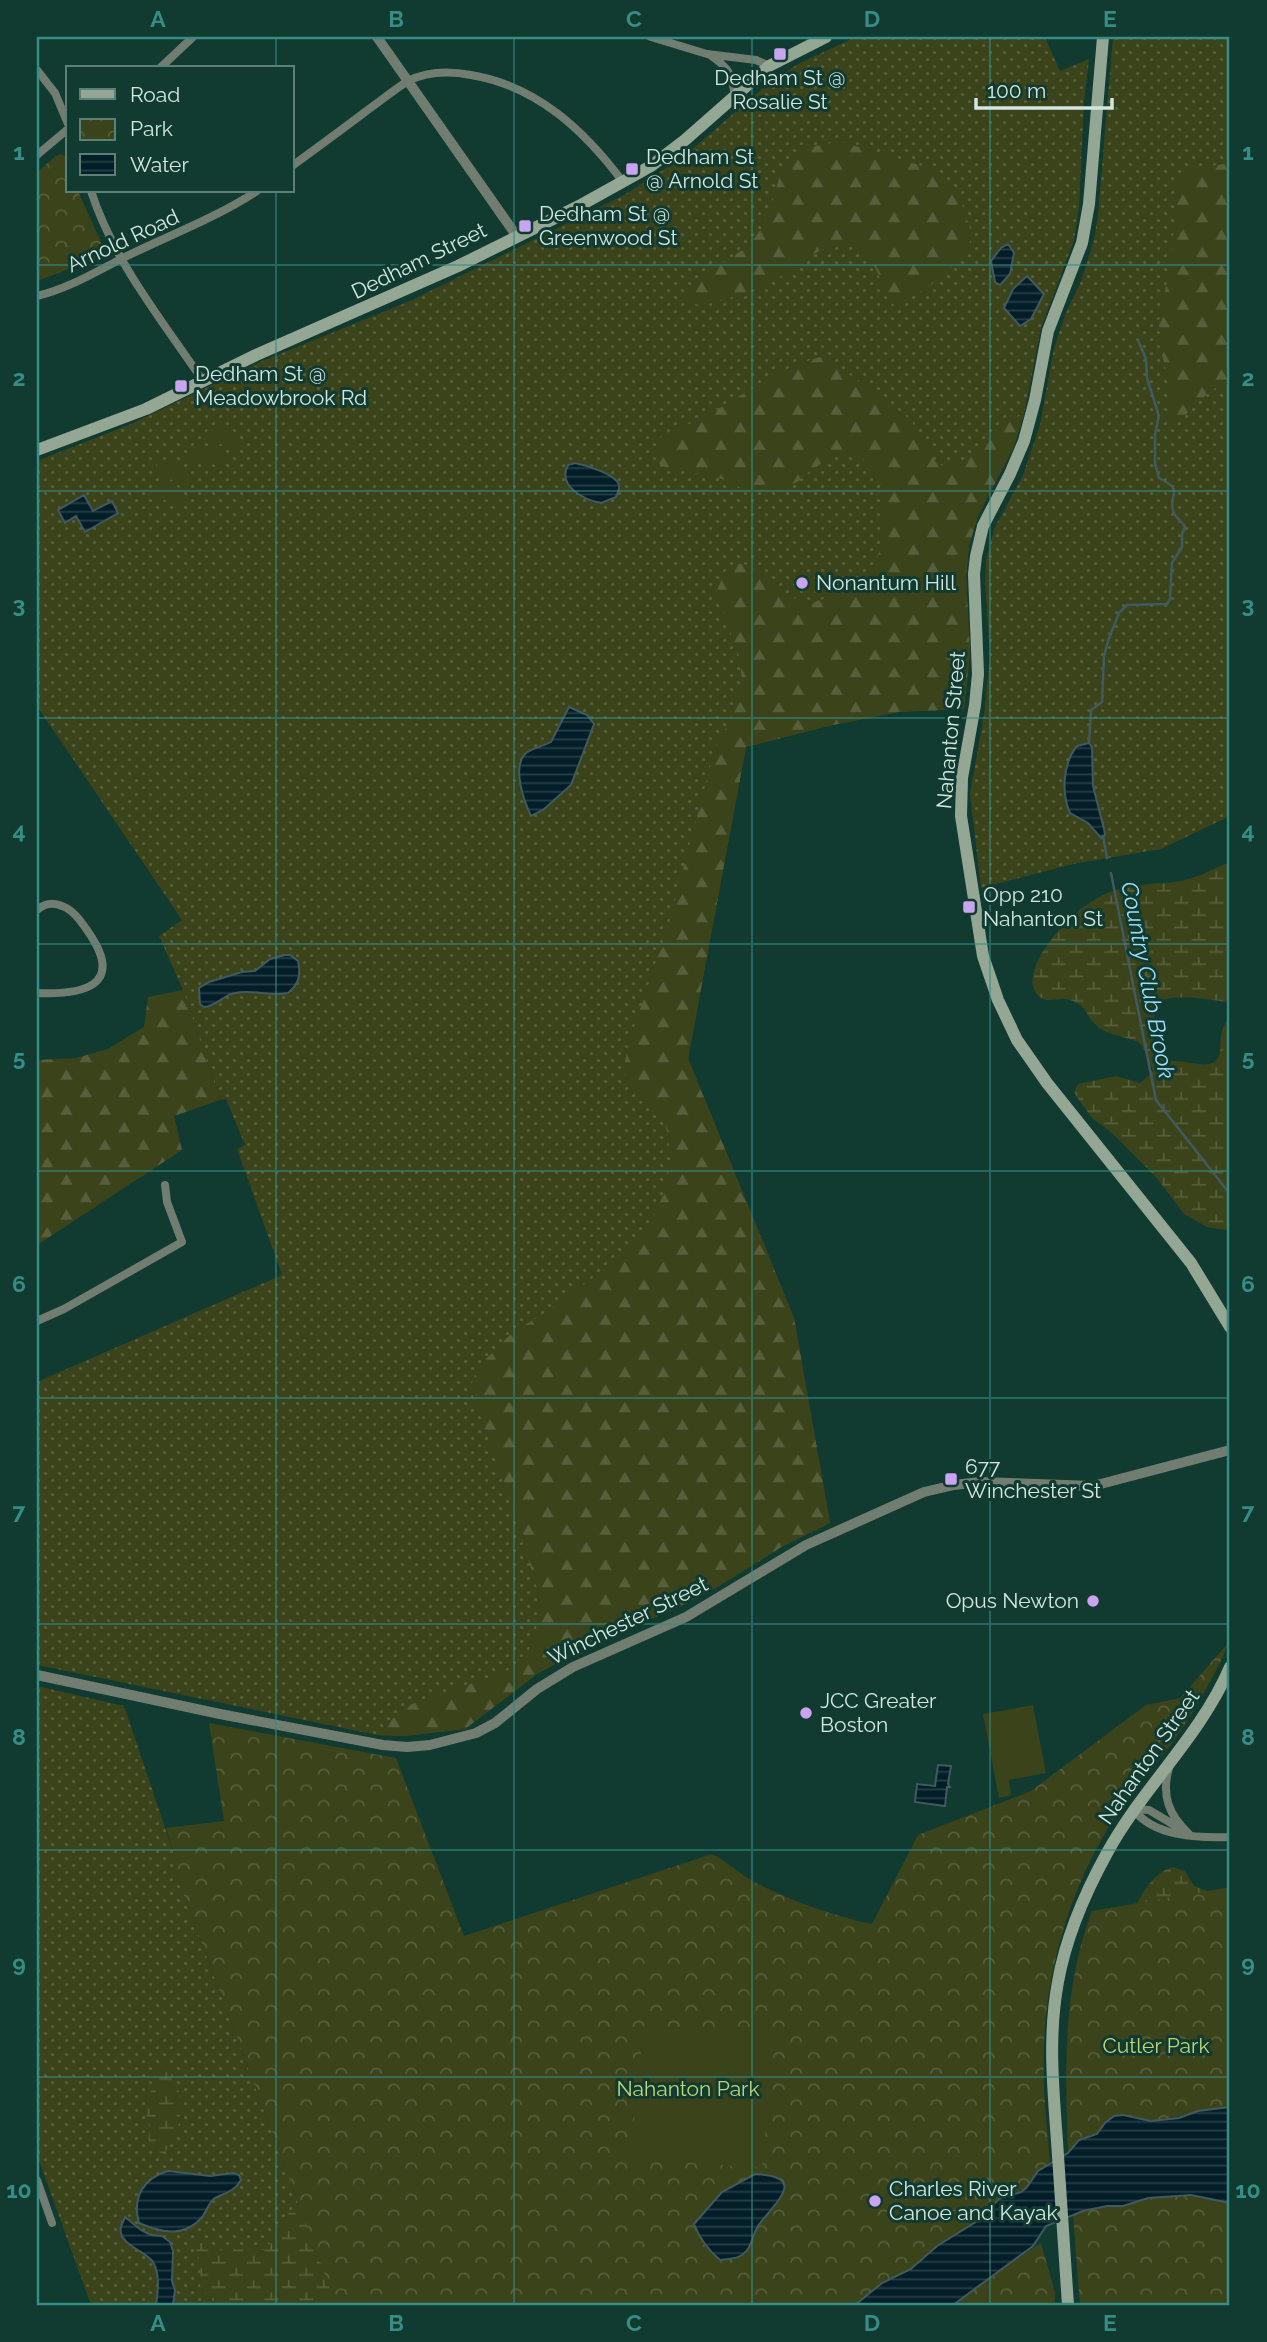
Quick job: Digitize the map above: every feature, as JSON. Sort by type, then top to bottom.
[{"type":"main road","name":"Dedham Street","points":[[37,450],[146,409],[256,355],[458,266],[623,182],[651,166],[685,140],[769,66],[826,37]]},
{"type":"main road","name":"Nahanton Street","points":[[1103,37],[1088,213],[1082,243],[1048,331],[1037,393],[1024,441],[983,526],[976,556],[974,574],[978,674],[962,778],[962,823],[983,956],[998,1000],[1017,1040],[1053,1092],[1191,1263],[1230,1327]]},
{"type":"main road","name":"Nahanton Street","points":[[1068,2305],[1052,2040],[1059,1975],[1079,1911],[1107,1851],[1133,1809],[1210,1707],[1230,1668]]},
{"type":"street","points":[[162,66],[193,37]]},
{"type":"street","points":[[377,37],[516,235]]},
{"type":"street","points":[[651,37],[707,54],[756,60],[769,66]]},
{"type":"street","points":[[707,54],[725,65],[735,95]]},
{"type":"street","points":[[37,71],[55,93],[66,119]]},
{"type":"street","points":[[294,165],[409,81],[436,73],[455,72],[511,85],[557,112],[584,135],[623,182]]},
{"type":"street","points":[[37,155],[66,131]]},
{"type":"street","points":[[91,192],[104,223],[138,287],[203,382]]},
{"type":"street","name":"Arnold Road","points":[[37,296],[86,277],[201,223],[255,192]]},
{"type":"street","points":[[37,910],[47,904],[59,904],[70,909],[97,945],[104,964],[103,974],[94,985],[37,993]]},
{"type":"street","points":[[37,1321],[64,1309],[182,1242],[167,1200],[165,1185]]},
{"type":"street","name":"Winchester Street","points":[[37,1675],[232,1717],[383,1745],[415,1747],[439,1744],[483,1730],[537,1689],[573,1667],[671,1624],[720,1598],[806,1545],[923,1492],[980,1482],[1093,1486],[1230,1450]]},
{"type":"street","points":[[1171,1762],[1166,1800],[1173,1816],[1189,1834]]},
{"type":"street","points":[[1133,1809],[1153,1812],[1189,1834],[1230,1837]]},
{"type":"street","points":[[37,2180],[52,2223]]},
{"type":"green space","points":[[856,37],[1045,37],[1060,71],[1089,59],[1079,207],[1074,240],[1041,328],[1017,438],[978,516],[969,546],[966,576],[970,653],[964,709],[898,712],[746,747],[688,1058],[794,1318],[830,1523],[783,1546],[719,1586],[679,1607],[583,1649],[537,1674],[465,1729],[404,1736],[377,1735],[37,1665],[37,1382],[282,1275],[237,1149],[245,1145],[226,1099],[220,1100],[183,990],[159,936],[182,920],[37,706],[37,461],[131,424],[260,362],[410,301],[624,195],[683,157],[776,77]]},
{"type":"green space","points":[[1113,37],[1230,37],[1230,816],[1161,849],[1073,864],[981,888],[970,794],[984,715],[990,656],[986,560],[994,529],[1023,475],[1040,425],[1054,348],[1065,315],[1082,279],[1094,239]]},
{"type":"green space","points":[[842,142],[926,167],[950,189],[964,208],[972,236],[968,248],[948,270],[928,288],[894,305],[888,301],[880,277],[868,257],[850,246],[838,245],[819,251],[769,283],[732,297],[703,304],[692,304],[683,299],[694,281],[749,244],[762,227],[770,210],[779,178],[786,165],[797,154],[815,146]]},
{"type":"green space","points":[[62,154],[66,157],[66,192],[78,192],[105,251],[101,257],[37,281],[37,172]]},
{"type":"green space","points":[[1230,163],[1230,377],[1201,399],[1178,423],[1173,424],[1169,413],[1171,391],[1161,351],[1159,322],[1177,206],[1176,187],[1181,177],[1193,169]]},
{"type":"green space","points":[[821,357],[831,361],[911,420],[937,464],[950,467],[965,459],[1004,420],[1024,415],[1013,449],[978,516],[969,546],[966,576],[970,653],[964,709],[898,712],[746,747],[688,1059],[794,1318],[830,1523],[783,1546],[719,1586],[679,1607],[583,1649],[537,1674],[465,1729],[404,1736],[377,1735],[394,1717],[412,1704],[507,1671],[524,1657],[534,1642],[538,1592],[513,1508],[472,1393],[472,1383],[478,1367],[514,1331],[542,1315],[625,1254],[646,1228],[665,1193],[671,1157],[665,1121],[658,1106],[629,1090],[624,1068],[628,1045],[669,923],[715,748],[730,721],[742,679],[739,656],[716,592],[727,568],[737,563],[747,565],[782,591],[807,605],[860,581],[872,569],[880,549],[884,511],[882,488],[875,472],[858,454],[835,456],[812,469],[799,481],[774,492],[743,489],[722,479],[668,469],[656,462],[657,441],[665,433],[705,416],[781,372]]},
{"type":"green space","points":[[208,426],[240,433],[237,448],[205,441]]},
{"type":"green space","points":[[194,444],[226,451],[222,466],[190,460]]},
{"type":"green space","points":[[158,461],[189,468],[186,483],[154,476]]},
{"type":"green space","points":[[153,482],[185,489],[182,504],[150,497]]},
{"type":"green space","points":[[1230,862],[1230,1003],[1194,998],[1166,999],[1157,1006],[1154,1019],[1158,1055],[1170,1060],[1206,1064],[1219,1057],[1221,1034],[1230,1019],[1230,1228],[1225,1230],[1207,1227],[1184,1214],[1156,1177],[1112,1133],[1092,1118],[1074,1093],[1078,1084],[1116,1076],[1140,1083],[1153,1072],[1140,1043],[1101,1029],[1076,1002],[1043,999],[1036,993],[1033,980],[1039,958],[1054,936],[1074,915],[1098,898],[1130,886],[1187,880]]},
{"type":"green space","points":[[183,990],[220,1100],[174,1116],[182,1150],[37,1245],[37,1060],[76,1058],[108,1049],[144,1027],[148,997]]},
{"type":"green space","name":"Nahanton Park","points":[[1230,1641],[1189,1719],[1128,1798],[1105,1833],[1077,1891],[1057,1951],[1046,2014],[1044,2075],[1050,2163],[1020,2192],[937,2246],[911,2269],[873,2290],[855,2305],[336,2305],[175,1871],[175,1857],[166,1828],[224,1821],[209,1723],[396,1758],[464,1936],[712,1854],[752,1881],[786,1897],[829,1913],[872,1924],[918,1835],[1031,1791],[1146,1705],[1180,1698]]},
{"type":"green space","points":[[37,1686],[124,1706],[175,1857],[175,1871],[336,2305],[173,2305],[173,2251],[127,2217],[121,2225],[124,2234],[132,2245],[150,2258],[156,2268],[157,2303],[91,2305],[37,2155]]},
{"type":"green space","points":[[1033,1705],[1046,1773],[1009,1780],[1011,1795],[999,1798],[983,1714]]},
{"type":"green space","points":[[1173,1867],[1185,1871],[1194,1886],[1230,1899],[1127,1923],[1151,1882]]},
{"type":"green space","name":"Cutler Park","points":[[1230,1887],[1230,2107],[1151,2121],[1123,2115],[1105,2123],[1097,2134],[1083,2139],[1068,2153],[1066,2061],[1070,2000],[1082,1941],[1092,1911]]},
{"type":"green space","points":[[644,2026],[775,2036],[762,2168],[630,2158]]},
{"type":"green space","points":[[163,2061],[171,2071],[172,2083],[177,2085],[180,2112],[174,2139],[163,2153],[148,2143],[150,2125],[144,2108],[157,2070]]},
{"type":"green space","points":[[1191,2195],[1230,2203],[1230,2305],[1080,2305],[1073,2215],[1107,2206],[1128,2205],[1140,2199]]},
{"type":"green space","points":[[306,2201],[440,2305],[214,2305],[214,2298],[201,2288],[200,2264],[194,2241],[200,2238],[226,2253],[242,2248],[263,2250],[268,2247],[277,2227],[290,2212]]},
{"type":"green space","points":[[1041,2243],[1055,2292],[1055,2305],[946,2305]]},
{"type":"water","points":[[1008,244],[1014,253],[1010,274],[1000,285],[995,282],[991,261],[1001,248]]},
{"type":"water","points":[[1027,276],[1044,294],[1031,319],[1020,326],[1004,308],[1013,289]]},
{"type":"water","points":[[575,463],[600,471],[617,481],[619,489],[616,497],[601,503],[574,491],[566,479],[566,473],[568,465]]},
{"type":"water","points":[[84,495],[93,511],[112,501],[118,513],[85,532],[76,516],[65,523],[58,510]]},
{"type":"water","points":[[569,707],[587,715],[594,724],[571,785],[543,810],[531,816],[520,785],[521,760],[528,752],[551,742]]},
{"type":"water","points":[[1089,743],[1092,747],[1093,786],[1105,835],[1101,838],[1088,823],[1070,813],[1065,796],[1066,769],[1072,753],[1077,746]]},
{"type":"water","points":[[285,955],[298,961],[299,971],[297,983],[288,993],[242,992],[231,994],[209,1006],[200,1004],[199,988],[209,982],[255,971],[270,959]]},
{"type":"water","points":[[938,1765],[951,1766],[948,1784],[950,1787],[947,1787],[945,1806],[915,1802],[917,1784],[935,1786]]},
{"type":"water","points":[[1230,2107],[1230,2203],[1191,2195],[1148,2198],[1123,2206],[1083,2211],[1046,2226],[1033,2246],[953,2305],[855,2305],[882,2283],[911,2269],[937,2246],[979,2220],[999,2199],[1021,2192],[1038,2171],[1068,2153],[1079,2140],[1097,2134],[1114,2116],[1123,2115],[1151,2121]]},
{"type":"water","points":[[168,2171],[210,2176],[233,2173],[239,2175],[241,2180],[233,2189],[213,2200],[196,2223],[189,2228],[173,2232],[139,2223],[137,2214],[139,2197],[146,2184]]},
{"type":"water","points":[[755,2174],[781,2180],[783,2192],[758,2226],[746,2252],[737,2257],[720,2260],[704,2244],[694,2224],[722,2192]]},
{"type":"water","points":[[125,2217],[141,2230],[162,2236],[170,2242],[175,2290],[173,2305],[156,2305],[157,2272],[149,2258],[123,2238],[121,2227]]},
{"type":"waterway","name":"Country Club Brook","points":[[1089,743],[1091,710],[1102,702],[1104,656],[1119,613],[1127,605],[1167,604],[1170,599],[1172,563],[1182,547],[1185,527],[1172,507],[1174,490],[1159,478],[1155,463],[1155,434],[1159,416],[1147,378],[1146,359],[1138,340]]},
{"type":"waterway","name":"Country Club Brook","points":[[1103,836],[1107,858]]},
{"type":"waterway","name":"Country Club Brook","points":[[1111,873],[1156,1100],[1230,1194]]},
{"type":"place","name":"Dedham St @ Rosalie St","points":[[780,54]]},
{"type":"place","name":"Dedham St @ Arnold St","points":[[632,169]]},
{"type":"place","name":"Dedham St @ Greenwood St","points":[[525,226]]},
{"type":"place","name":"Dedham St @ Meadowbrook Rd","points":[[181,386]]},
{"type":"place","name":"Nonantum Hill","points":[[802,583]]},
{"type":"place","name":"Opp 210 Nahanton St","points":[[969,907]]},
{"type":"place","name":"677 Winchester St","points":[[951,1479]]},
{"type":"place","name":"Opus Newton","points":[[1093,1601]]},
{"type":"place","name":"JCC Greater Boston","points":[[806,1713]]},
{"type":"place","name":"Charles River Canoe and Kayak","points":[[875,2201]]}]
